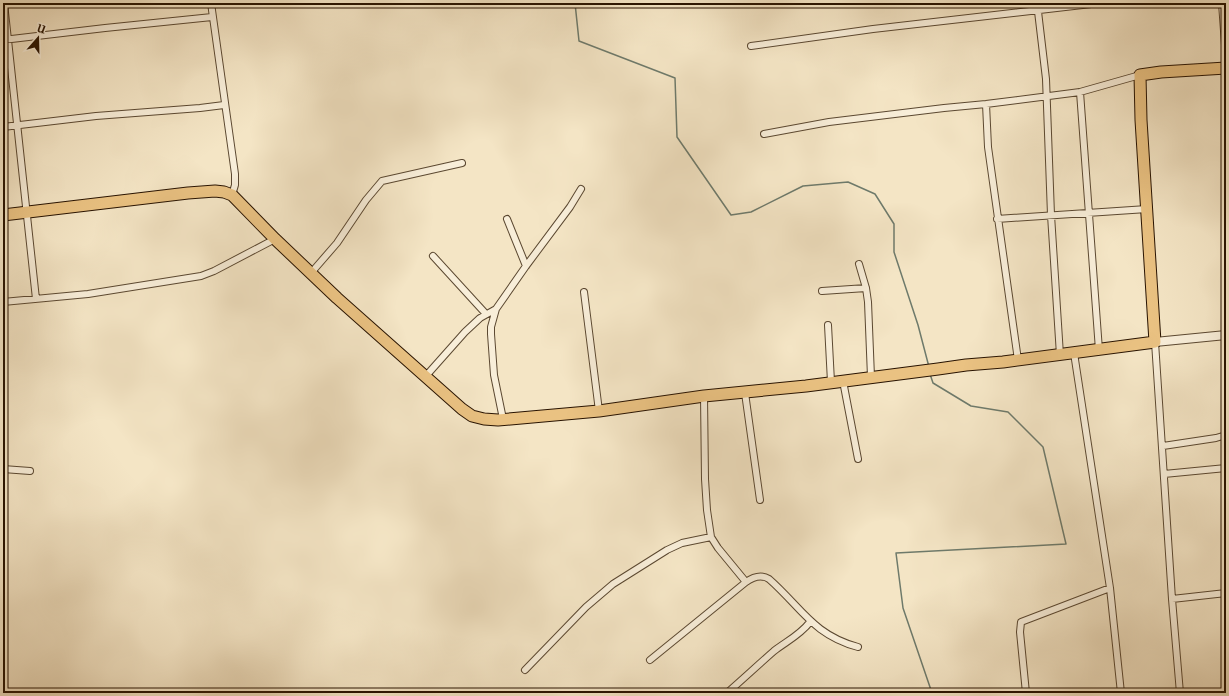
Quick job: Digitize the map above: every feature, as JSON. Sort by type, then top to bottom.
[{"type":"highway","points":[[3,215],[188,193],[215,191],[224,192],[232,195],[311,273],[425,377],[472,416],[484,419],[503,419],[599,411],[704,396],[745,393],[1155,342],[1141,120],[1140,75],[1161,72],[1226,68]]},
{"type":"street","points":[[4,3],[6,40],[18,125],[36,299]]},
{"type":"street","points":[[211,3],[224,105],[235,174],[235,185],[232,195]]},
{"type":"street","points":[[1037,3],[1044,63],[1051,215],[1060,355]]},
{"type":"street","points":[[751,46],[873,28],[1100,3]]},
{"type":"street","points":[[1222,3],[1226,59]]},
{"type":"street","points":[[6,40],[212,17]]},
{"type":"street","points":[[764,134],[829,122],[1080,92],[1140,75]]},
{"type":"street","points":[[1080,92],[1088,213],[1100,350]]},
{"type":"street","points":[[986,104],[988,147],[1018,360]]},
{"type":"street","points":[[3,127],[96,116],[224,105]]},
{"type":"street","points":[[311,273],[337,243],[366,200],[382,181],[462,163]]},
{"type":"street","points":[[503,419],[494,375],[491,330],[496,309],[526,266],[570,208],[580,189]]},
{"type":"street","points":[[997,219],[1147,209]]},
{"type":"street","points":[[507,219],[526,266]]},
{"type":"street","points":[[3,302],[88,294],[201,276],[214,271],[275,239]]},
{"type":"street","points":[[433,256],[486,314]]},
{"type":"street","points":[[859,264],[866,288],[869,312],[871,377]]},
{"type":"street","points":[[822,291],[866,288]]},
{"type":"street","points":[[584,292],[599,411]]},
{"type":"street","points":[[425,377],[465,332],[486,314],[496,309]]},
{"type":"street","points":[[828,325],[831,382]]},
{"type":"street","points":[[1180,693],[1172,598],[1155,342],[1226,335]]},
{"type":"street","points":[[1074,353],[1110,588],[1121,693]]},
{"type":"street","points":[[843,381],[858,459]]},
{"type":"street","points":[[745,393],[760,500]]},
{"type":"street","points":[[704,396],[705,479],[707,510],[711,537],[718,548],[746,582]]},
{"type":"street","points":[[1163,446],[1216,438],[1226,435]]},
{"type":"street","points":[[1164,474],[1226,468]]},
{"type":"street","points":[[3,469],[30,471]]},
{"type":"street","points":[[525,670],[586,606],[613,584],[667,550],[682,543],[711,537]]},
{"type":"street","points":[[650,660],[746,582],[754,577],[760,576],[767,577],[810,622],[835,639],[858,647]]},
{"type":"street","points":[[1026,693],[1020,632],[1021,622],[1110,588]]},
{"type":"street","points":[[1172,598],[1226,593]]},
{"type":"street","points":[[727,693],[783,644],[800,634],[810,622]]},
{"type":"waterway","points":[[575,3],[579,41],[675,78],[677,137],[731,215],[751,212],[803,186],[848,182],[875,194],[894,224],[894,252],[918,325],[929,367]]},
{"type":"waterway","points":[[930,374],[933,383],[971,406],[1008,412],[1043,447],[1066,544],[896,553],[903,608],[932,693]]}]
